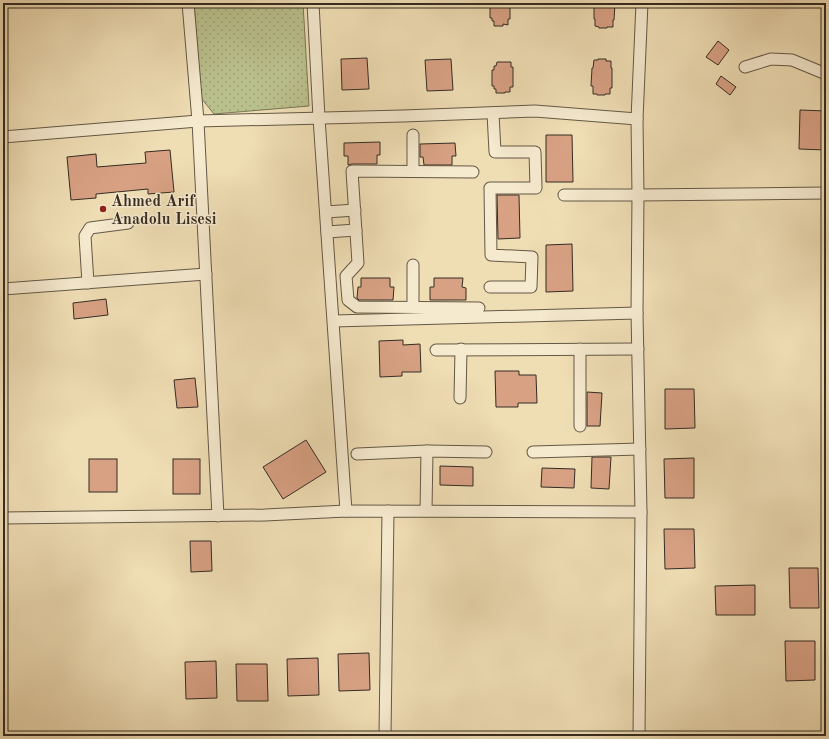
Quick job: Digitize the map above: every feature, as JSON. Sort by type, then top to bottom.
[{"type":"street","points":[[188,3],[198,121],[218,516]]},
{"type":"street","points":[[314,3],[319,118],[346,511]]},
{"type":"street","points":[[639,736],[641,512],[637,313],[637,119],[642,3]]},
{"type":"street","points":[[745,67],[771,59],[792,60],[826,74]]},
{"type":"street","points":[[3,137],[198,121],[535,111],[637,119]]},
{"type":"street","points":[[490,287],[531,287],[532,256],[491,256],[490,188],[536,188],[535,152],[495,152],[494,113]]},
{"type":"street","points":[[412,135],[413,171]]},
{"type":"street","points":[[473,172],[352,171],[358,263],[346,276],[348,300],[357,307],[479,308]]},
{"type":"street","points":[[564,195],[638,196],[826,193]]},
{"type":"street","points":[[326,212],[354,210]]},
{"type":"street","points":[[88,283],[85,236],[90,228],[128,224]]},
{"type":"street","points":[[327,232],[356,230]]},
{"type":"street","points":[[413,265],[413,308]]},
{"type":"street","points":[[3,289],[206,274]]},
{"type":"street","points":[[334,321],[637,313]]},
{"type":"street","points":[[460,398],[461,349]]},
{"type":"street","points":[[580,349],[580,426]]},
{"type":"street","points":[[436,350],[638,349]]},
{"type":"street","points":[[533,452],[640,449]]},
{"type":"street","points":[[426,451],[426,511]]},
{"type":"street","points":[[357,454],[426,451],[486,452]]},
{"type":"street","points":[[3,518],[218,516],[346,511],[641,512]]},
{"type":"street","points":[[385,736],[388,511]]},
{"type":"green space","points":[[194,3],[303,3],[309,106],[214,114],[201,98]]},
{"type":"building","points":[[490,3],[510,3],[510,19],[508,19],[508,25],[503,24],[503,26],[494,26],[494,21],[490,18]]},
{"type":"building","points":[[594,3],[615,3],[613,27],[599,28],[595,26]]},
{"type":"building","points":[[718,41],[729,50],[718,65],[706,57]]},
{"type":"building","points":[[367,58],[369,89],[342,90],[341,59]]},
{"type":"building","points":[[451,59],[453,90],[427,91],[425,60]]},
{"type":"building","points":[[606,59],[606,61],[611,61],[612,88],[610,88],[610,94],[593,94],[593,86],[591,86],[592,68],[594,60]]},
{"type":"building","points":[[497,62],[511,62],[511,67],[513,67],[513,87],[510,87],[510,92],[496,93],[496,89],[492,86],[492,70],[494,70],[494,66],[496,66]]},
{"type":"building","points":[[721,76],[736,87],[730,95],[716,84]]},
{"type":"building","points":[[800,110],[826,111],[826,150],[799,149]]},
{"type":"building","points":[[546,135],[572,135],[573,182],[546,182]]},
{"type":"building","points":[[380,142],[380,155],[377,155],[377,164],[348,165],[348,156],[344,156],[344,143]]},
{"type":"building","points":[[455,143],[456,156],[452,156],[452,165],[424,165],[423,157],[420,157],[420,144]]},
{"type":"building","points":[[170,150],[174,192],[148,194],[148,189],[96,194],[96,198],[71,200],[67,157],[96,154],[97,167],[146,163],[145,152]]},
{"type":"building","points":[[497,195],[519,195],[520,238],[498,239]]},
{"type":"building","points":[[572,244],[573,291],[546,292],[546,245]]},
{"type":"building","points":[[361,278],[390,278],[390,287],[394,287],[393,300],[359,300],[357,298],[358,287],[361,287]]},
{"type":"building","points":[[434,278],[463,278],[462,287],[466,288],[466,300],[430,300],[430,287],[434,287]]},
{"type":"building","points":[[106,299],[108,315],[74,319],[73,303]]},
{"type":"building","points":[[403,340],[403,345],[420,344],[421,372],[402,372],[402,376],[380,377],[379,341]]},
{"type":"building","points":[[495,371],[519,371],[519,375],[536,375],[537,403],[518,403],[518,407],[496,407]]},
{"type":"building","points":[[195,378],[198,407],[177,408],[174,380]]},
{"type":"building","points":[[665,389],[694,389],[695,428],[665,429]]},
{"type":"building","points":[[587,392],[602,393],[600,426],[587,426]]},
{"type":"building","points":[[306,440],[326,472],[283,499],[263,467]]},
{"type":"building","points":[[592,457],[611,457],[609,489],[591,488]]},
{"type":"building","points":[[694,458],[694,498],[665,498],[664,459]]},
{"type":"building","points":[[89,459],[117,459],[117,492],[89,492]]},
{"type":"building","points":[[173,459],[200,459],[200,494],[173,494]]},
{"type":"building","points":[[440,466],[473,467],[473,486],[440,485]]},
{"type":"building","points":[[542,468],[575,469],[574,488],[541,487]]},
{"type":"building","points":[[664,529],[694,529],[695,568],[665,569]]},
{"type":"building","points":[[190,541],[211,541],[212,571],[191,572]]},
{"type":"building","points":[[789,568],[818,568],[819,608],[790,608]]},
{"type":"building","points":[[755,585],[755,615],[716,615],[715,586]]},
{"type":"building","points":[[785,641],[815,641],[815,680],[786,681]]},
{"type":"building","points":[[369,653],[370,690],[339,691],[338,654]]},
{"type":"building","points":[[318,658],[319,695],[288,696],[287,659]]},
{"type":"building","points":[[216,661],[217,698],[186,699],[185,662]]},
{"type":"building","points":[[236,664],[267,664],[268,701],[237,701]]},
{"type":"place","name":"Ahmed Arif Anadolu Lisesi","points":[[103,209]]}]
